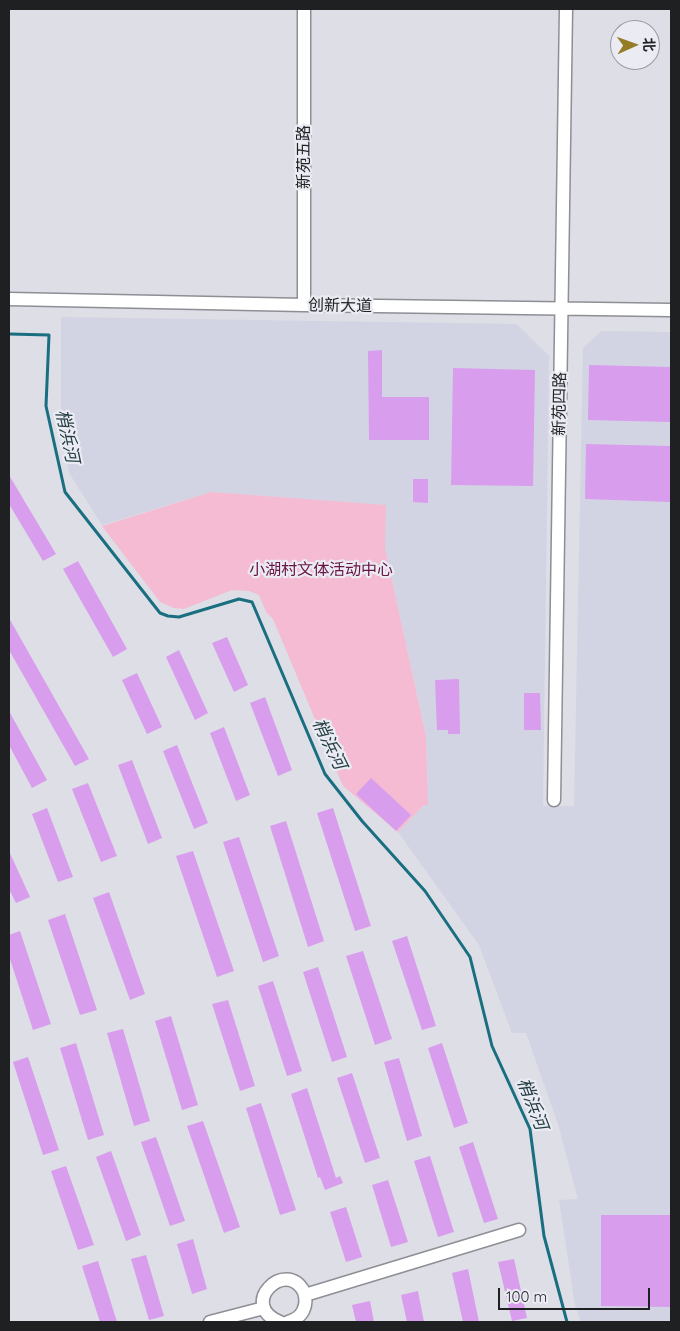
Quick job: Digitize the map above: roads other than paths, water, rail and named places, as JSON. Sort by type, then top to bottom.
[{"type":"street","name":"新苑五路","points":[[304,9],[304,305]]},
{"type":"street","name":"新苑四路","points":[[554,800],[566,9]]},
{"type":"street","name":"创新大道","points":[[9,299],[671,310]]},
{"type":"street","points":[[305,1294],[519,1230]]},
{"type":"street","points":[[280,1322],[267,1314],[263,1300],[265,1293],[274,1282],[282,1280],[296,1283],[305,1294],[306,1302],[304,1309],[294,1320],[288,1322]]},
{"type":"street","points":[[210,1322],[264,1308]]},
{"type":"waterway","name":"梢浜河","points":[[9,334],[49,335],[46,406],[65,492],[160,613],[179,617],[239,599],[252,602],[325,774],[362,821],[425,891],[470,957],[492,1046],[530,1129],[544,1236],[567,1322]]},
{"type":"park label","name":"小湖村文体活动中心","points":[[321,570]]}]
